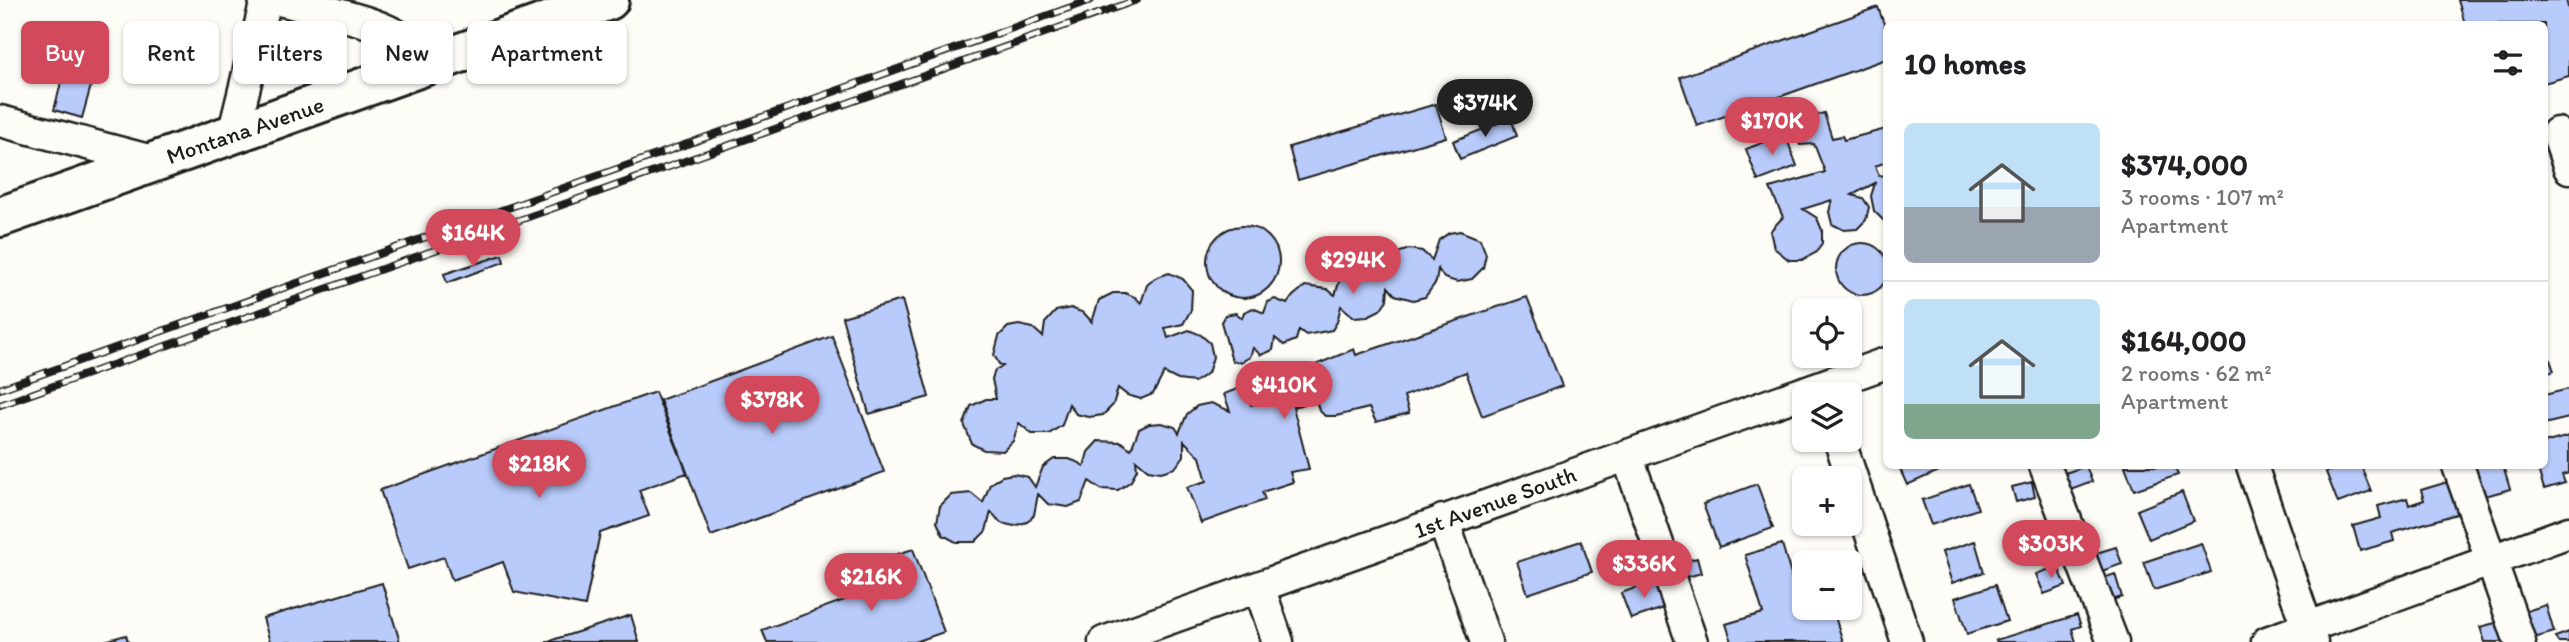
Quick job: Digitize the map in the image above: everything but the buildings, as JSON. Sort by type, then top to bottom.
[{"type":"main road","name":"Montana Avenue","points":[[453,56],[609,0]]},
{"type":"main road","name":"Montana Avenue","points":[[0,217],[376,84]]},
{"type":"street","points":[[233,135],[266,0]]},
{"type":"street","points":[[280,0],[361,21]]},
{"type":"street","points":[[0,121],[156,162]]},
{"type":"street","points":[[2557,133],[2569,168]]},
{"type":"street","name":"1st Avenue South","points":[[1842,382],[1883,364]]},
{"type":"street","name":"1st Avenue South","points":[[1104,642],[1627,455],[1792,400]]},
{"type":"street","points":[[1843,452],[1907,642]]},
{"type":"street","points":[[1627,455],[1692,642]]},
{"type":"street","points":[[2046,469],[2113,642]]},
{"type":"street","points":[[2253,469],[2309,636]]},
{"type":"street","points":[[2459,469],[2520,642]]},
{"type":"street","points":[[1443,520],[1486,642]]},
{"type":"street","points":[[2267,642],[2309,636],[2491,560],[2569,532]]},
{"type":"street","points":[[1259,587],[1278,642]]},
{"type":"railway","points":[[0,389],[1091,0]]},
{"type":"railway","points":[[0,405],[1137,0]]}]
